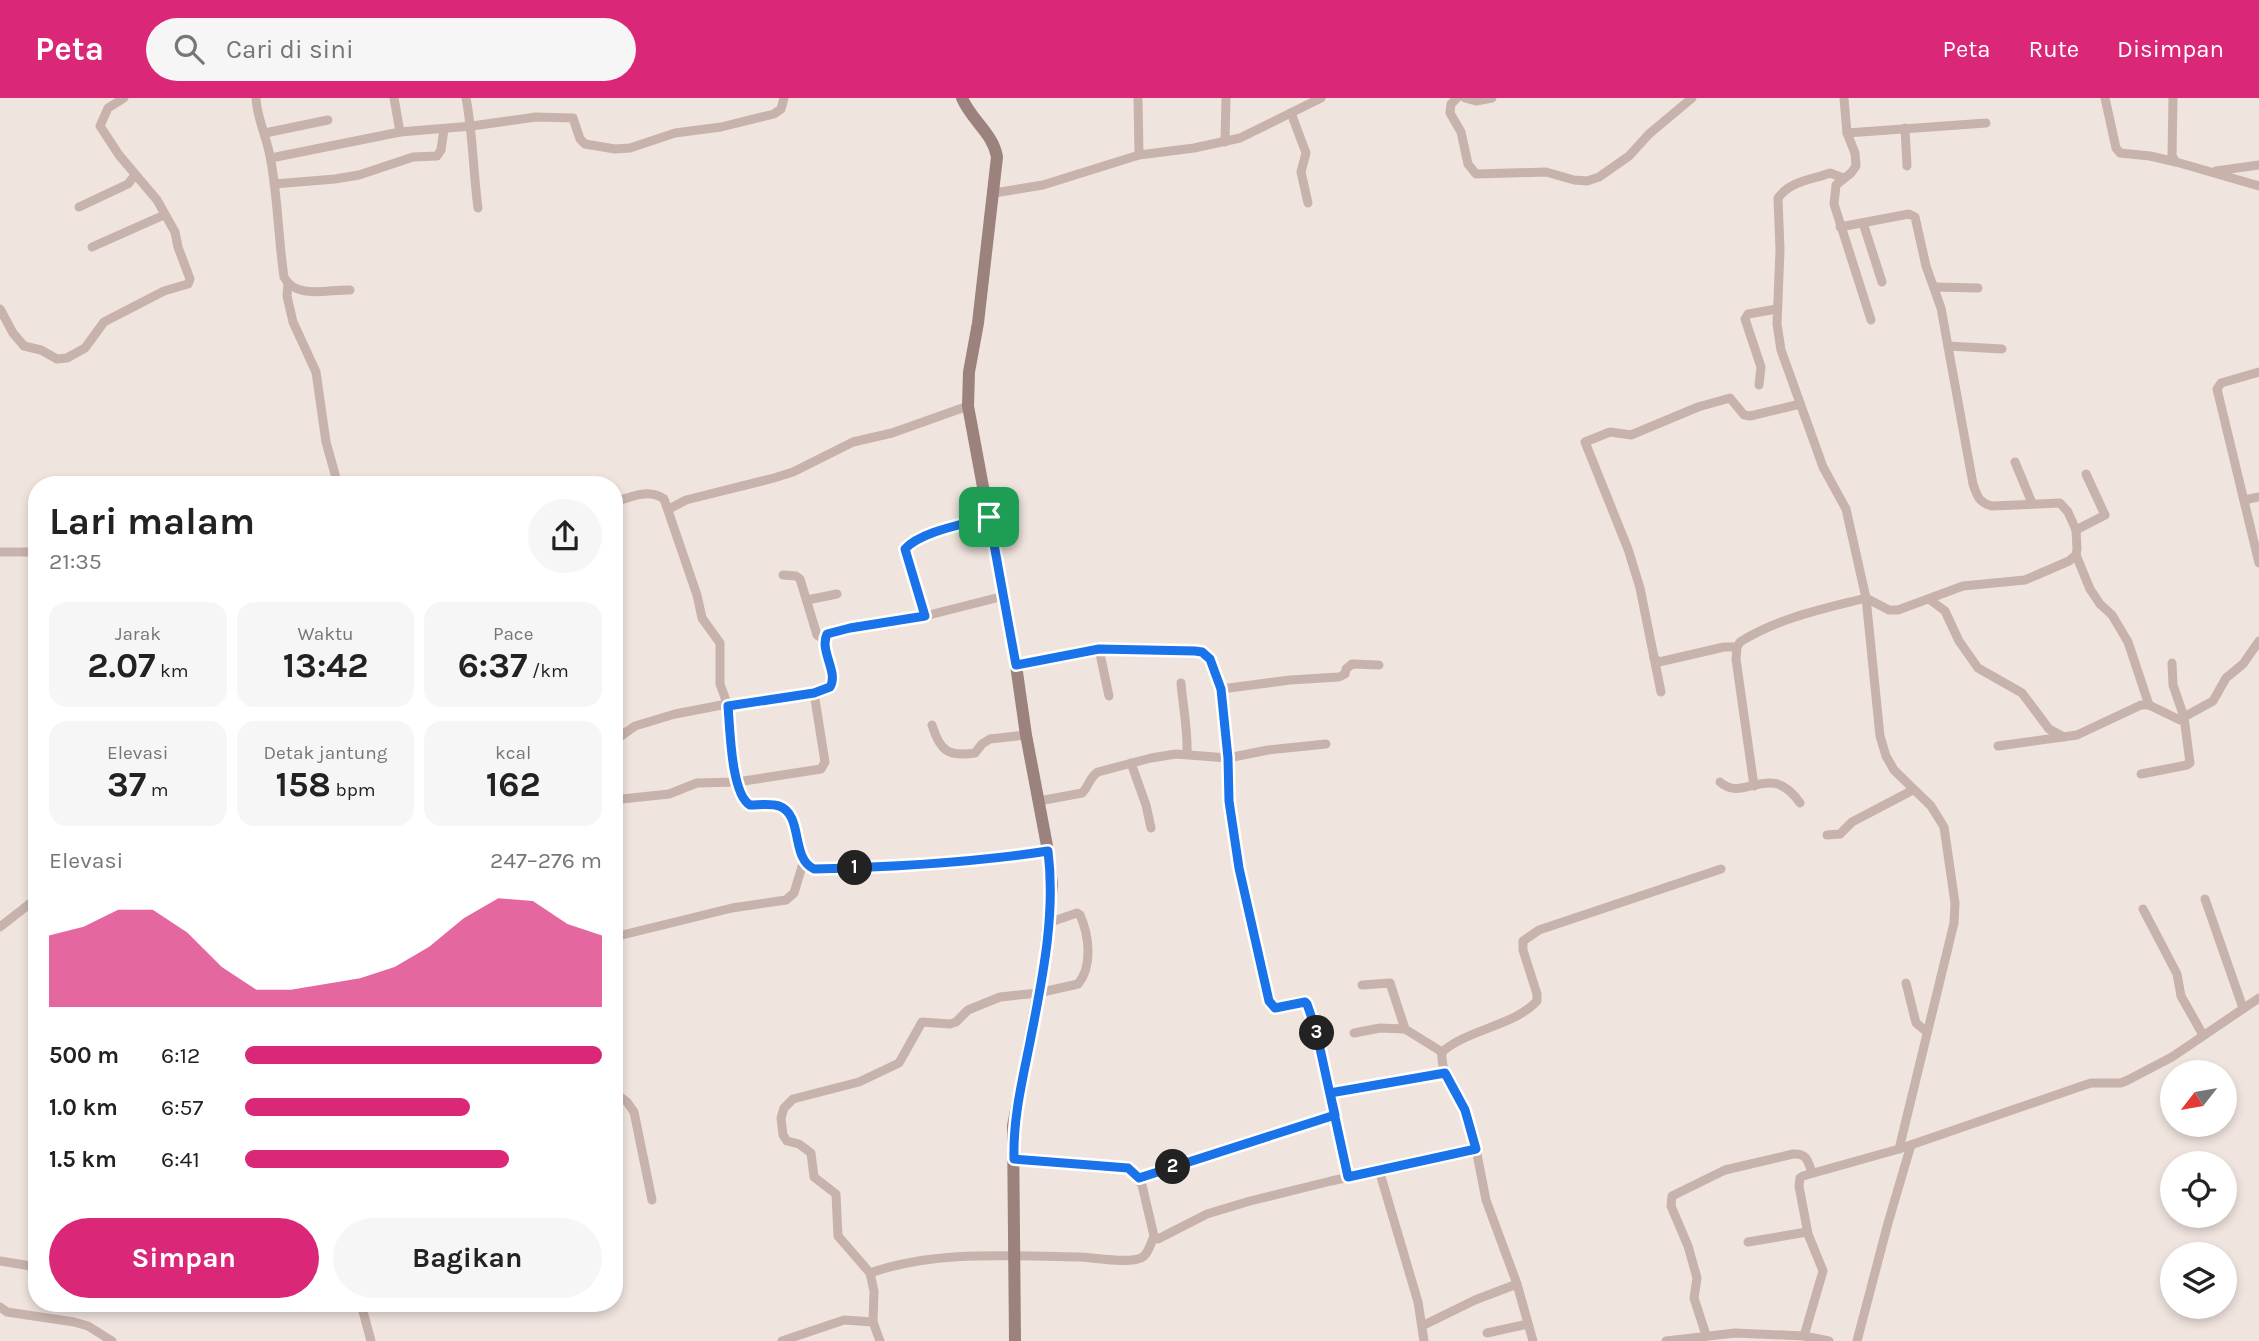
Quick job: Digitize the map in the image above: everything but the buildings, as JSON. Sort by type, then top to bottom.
[{"type":"street","points":[[0,309],[13,333],[24,346],[57,359],[67,358],[85,348],[104,322],[164,291],[188,285],[190,279],[175,232],[157,200],[135,175],[100,125],[108,108],[124,98]]},
{"type":"street","points":[[256,98],[271,158],[282,261],[288,283],[287,296],[293,323],[316,372],[326,442],[335,476]]},
{"type":"street","points":[[394,98],[400,132]]},
{"type":"street","points":[[466,98],[472,126],[478,208]]},
{"type":"street","points":[[271,158],[400,132],[536,117],[573,117],[580,139],[585,144],[623,149],[675,133],[721,127],[774,114],[781,108],[784,98]]},
{"type":"street","points":[[962,98],[995,146],[997,157],[978,323],[969,372],[968,406],[1016,665],[1052,885],[1038,993],[1013,1126],[1015,1341]]},
{"type":"street","points":[[1138,98],[1139,155]]},
{"type":"street","points":[[1225,142],[1226,98]]},
{"type":"street","points":[[994,193],[1043,184],[1139,155],[1225,142],[1254,133],[1321,98]]},
{"type":"street","points":[[1457,98],[1449,109],[1450,113],[1461,132],[1468,164],[1476,174],[1546,172],[1587,181],[1600,177],[1629,156],[1649,134],[1692,98]]},
{"type":"street","points":[[1465,98],[1476,101],[1492,98]]},
{"type":"street","points":[[1844,98],[1847,133],[1855,153],[1856,166],[1852,173],[1836,185],[1834,196],[1840,227],[1871,320]]},
{"type":"street","points":[[2105,98],[2116,148],[2120,153],[2176,162],[2259,186]]},
{"type":"street","points":[[2173,98],[2172,156],[2176,162]]},
{"type":"street","points":[[1291,113],[1306,153],[1301,172],[1308,203]]},
{"type":"street","points":[[265,133],[328,120]]},
{"type":"street","points":[[1847,133],[1986,123]]},
{"type":"street","points":[[1905,128],[1907,166]]},
{"type":"street","points":[[274,184],[359,175],[413,157],[437,156],[442,150],[444,129]]},
{"type":"street","points":[[2211,171],[2259,165]]},
{"type":"street","points":[[1843,178],[1830,173],[1799,182],[1787,188],[1778,198],[1780,250],[1777,309],[1783,363],[1823,467],[1846,509],[1866,598],[1880,736],[1886,756],[1894,771],[1931,806],[1944,827],[1955,903],[1954,923],[1899,1149]]},
{"type":"street","points":[[79,207],[128,184],[135,175]]},
{"type":"street","points":[[92,247],[164,215]]},
{"type":"street","points":[[1840,227],[1913,215],[1941,308],[1973,484],[1979,500],[1983,505],[1992,506],[2060,503],[2068,512],[2076,530],[2076,555],[2090,589],[2099,604],[2112,615],[2128,642],[2149,705]]},
{"type":"street","points":[[1863,223],[1882,282]]},
{"type":"street","points":[[288,283],[300,291],[350,290]]},
{"type":"street","points":[[1934,287],[1978,288]]},
{"type":"street","points":[[1759,385],[1761,367],[1745,319],[1748,314],[1777,309]]},
{"type":"street","points":[[1948,346],[2003,349]]},
{"type":"street","points":[[2259,372],[2218,385],[2259,563]]},
{"type":"street","points":[[1661,692],[1640,588],[1628,549],[1585,442],[1610,432],[1631,435],[1698,407],[1730,398],[1744,415],[1750,416],[1800,404]]},
{"type":"street","points":[[669,509],[686,500],[793,472],[853,442],[892,433],[968,406]]},
{"type":"street","points":[[2015,462],[2032,503]]},
{"type":"street","points":[[2076,530],[2105,515],[2086,474]]},
{"type":"street","points":[[623,500],[647,493],[658,494],[664,499],[697,595],[699,612],[720,643],[720,684],[727,705],[737,782],[742,797],[750,805],[778,806],[786,811],[791,817],[808,866],[814,869],[879,867],[990,860],[1048,851]]},
{"type":"street","points":[[2244,500],[2259,497]]},
{"type":"street","points":[[925,616],[905,549],[910,543],[926,536],[989,517]]},
{"type":"street","points":[[0,552],[28,552]]},
{"type":"street","points":[[1754,786],[1736,659],[1737,647],[1750,635],[1806,614],[1866,598],[1895,610],[1963,586],[2025,580],[2076,555]]},
{"type":"street","points":[[783,575],[800,579],[817,635],[824,639]]},
{"type":"street","points":[[807,600],[837,594]]},
{"type":"street","points":[[623,734],[635,726],[675,714],[826,690],[833,683],[824,639],[829,632],[925,616],[1003,596]]},
{"type":"street","points":[[1929,599],[1945,611],[1959,640],[1978,668],[2022,693],[2049,729],[2064,737]]},
{"type":"street","points":[[1998,746],[2064,737],[2091,730],[2136,706],[2149,705],[2176,720],[2184,717],[2213,701],[2226,678],[2243,664],[2259,641]]},
{"type":"street","points":[[1654,658],[1659,662],[1724,646],[1737,647]]},
{"type":"street","points":[[1016,665],[1099,649],[1202,652],[1210,659],[1221,689],[1229,801],[1239,868],[1269,1001],[1275,1008],[1306,1002],[1316,1030],[1348,1177]]},
{"type":"street","points":[[1099,649],[1109,696]]},
{"type":"street","points":[[2141,774],[2190,763],[2184,717],[2173,685],[2172,663]]},
{"type":"street","points":[[1221,689],[1339,677],[1345,674],[1346,668],[1352,664],[1379,665]]},
{"type":"street","points":[[1181,683],[1187,754]]},
{"type":"street","points":[[623,799],[669,794],[697,783],[737,782],[823,767],[825,762],[814,693]]},
{"type":"street","points":[[932,724],[939,742],[948,752],[958,756],[975,753],[990,739],[1026,735]]},
{"type":"street","points":[[1039,801],[1082,793],[1091,776],[1098,772],[1151,758],[1187,754],[1228,758],[1268,750],[1326,744]]},
{"type":"street","points":[[1131,763],[1151,828]]},
{"type":"street","points":[[1720,782],[1728,788],[1781,783],[1800,803]]},
{"type":"street","points":[[1827,835],[1840,834],[1852,822],[1913,790]]},
{"type":"street","points":[[623,935],[732,908],[786,900],[794,893],[804,860]]},
{"type":"street","points":[[1533,1341],[1517,1284],[1486,1200],[1465,1110],[1445,1073],[1441,1062],[1442,1052],[1450,1044],[1503,1022],[1537,1001],[1522,945],[1539,930],[1721,869]]},
{"type":"street","points":[[2205,899],[2243,1008]]},
{"type":"street","points":[[0,926],[28,905]]},
{"type":"street","points":[[2143,909],[2177,974],[2181,996],[2203,1035]]},
{"type":"street","points":[[880,1341],[873,1322],[874,1291],[870,1273],[838,1236],[838,1199],[834,1190],[814,1177],[811,1153],[799,1144],[787,1141],[783,1135],[781,1118],[784,1108],[793,1099],[859,1082],[899,1063],[922,1022],[950,1024],[956,1022],[968,1010],[1000,997],[1038,993],[1079,984],[1086,970],[1087,942],[1080,915],[1072,914],[1048,923]]},
{"type":"street","points":[[1362,985],[1390,983],[1405,1029]]},
{"type":"street","points":[[1906,983],[1916,1023],[1927,1032]]},
{"type":"street","points":[[1804,1336],[1823,1270],[1807,1232],[1799,1181],[1803,1176],[1899,1149],[2079,1087],[2104,1082],[2122,1083],[2172,1057],[2259,998]]},
{"type":"street","points":[[1354,1033],[1380,1028],[1405,1029],[1442,1052]]},
{"type":"street","points":[[1330,1093],[1445,1073]]},
{"type":"street","points":[[623,1099],[634,1112],[652,1200]]},
{"type":"street","points":[[1139,1178],[1335,1115]]},
{"type":"street","points":[[1857,1341],[1891,1209],[1911,1145]]},
{"type":"street","points":[[1154,1236],[1160,1239],[1207,1214],[1348,1177],[1476,1149]]},
{"type":"street","points":[[1706,1335],[1694,1298],[1697,1278],[1688,1246],[1671,1206],[1672,1196],[1725,1170],[1793,1154],[1806,1157],[1812,1173]]},
{"type":"street","points":[[870,1273],[919,1261],[1016,1256],[1134,1260],[1143,1258],[1154,1236],[1139,1178],[1128,1168],[1014,1159]]},
{"type":"street","points":[[1379,1170],[1418,1302],[1424,1341]]},
{"type":"street","points":[[1748,1242],[1807,1232]]},
{"type":"street","points":[[0,1261],[28,1266]]},
{"type":"street","points":[[1422,1326],[1475,1300],[1517,1284]]},
{"type":"street","points":[[0,1307],[7,1312],[88,1326],[100,1337],[112,1341]]},
{"type":"street","points":[[363,1312],[371,1341]]},
{"type":"street","points":[[782,1341],[844,1320],[873,1322]]},
{"type":"street","points":[[1487,1333],[1528,1324]]},
{"type":"street","points":[[1666,1341],[1735,1333],[1804,1336],[1829,1341]]},
{"type":"route","points":[[989,517],[910,543],[905,549],[925,616],[829,632],[824,645],[833,683],[826,690],[728,706],[737,782],[742,797],[750,805],[778,806],[786,811],[791,817],[804,860],[814,869],[990,860],[1048,851],[1051,902],[1044,964],[1013,1126],[1014,1159],[1128,1168],[1139,1178],[1335,1115],[1330,1093],[1445,1073],[1465,1110],[1476,1149],[1348,1177],[1335,1115],[1316,1030],[1307,1004],[1305,1002],[1275,1008],[1269,1001],[1239,868],[1229,801],[1221,689],[1210,659],[1202,652],[1195,651],[1099,649],[1016,665],[989,517]]}]
